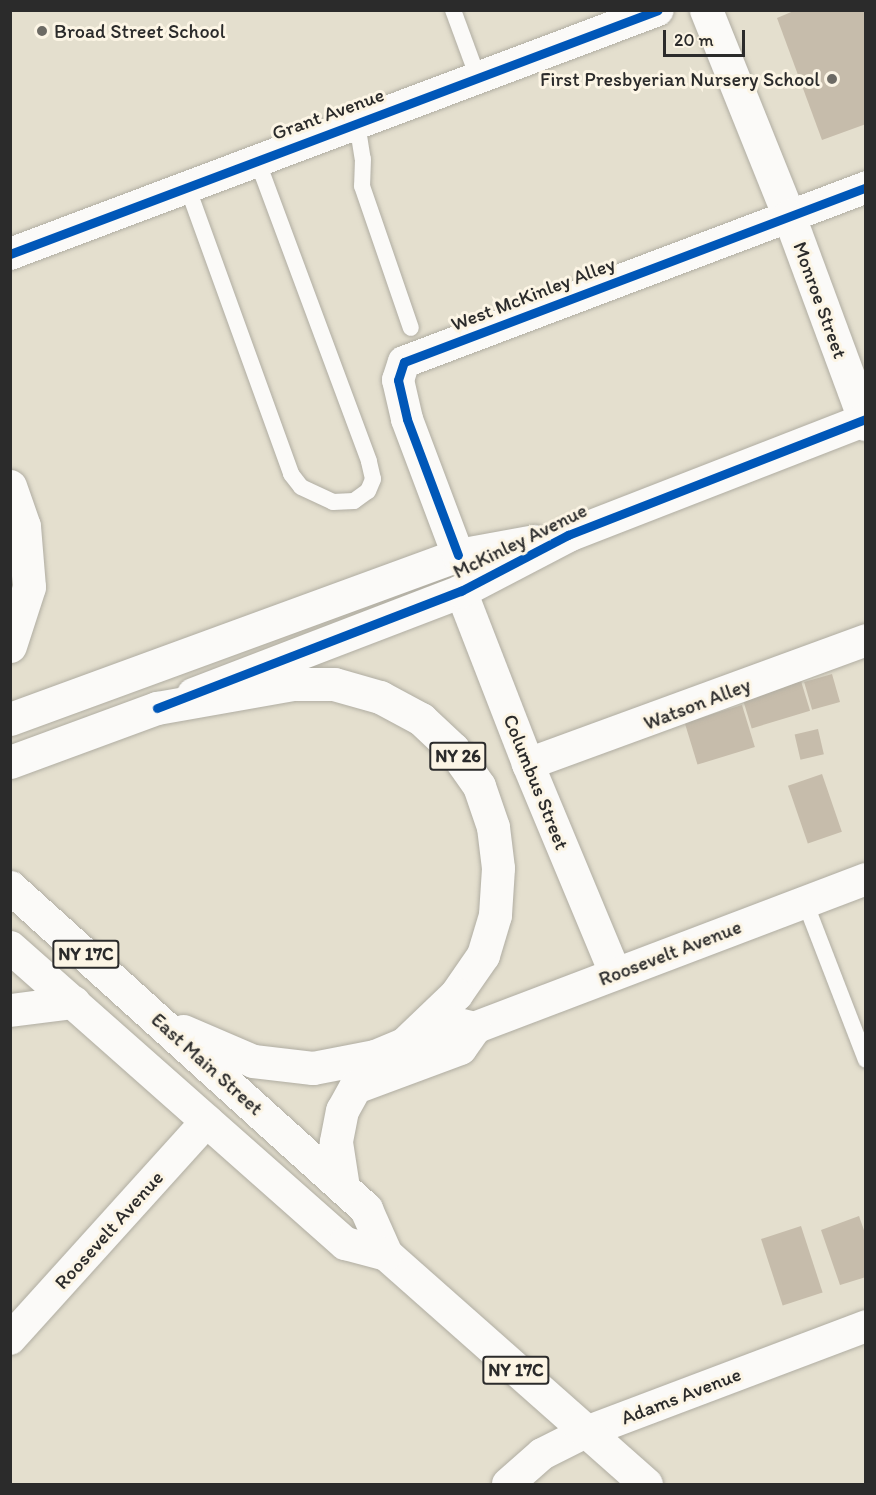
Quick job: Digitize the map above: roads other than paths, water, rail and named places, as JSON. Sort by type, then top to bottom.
[{"type":"main road","name":"Monroe Street","points":[[706,10],[789,216],[865,421]]},
{"type":"main road","name":"McKinley Avenue","points":[[157,708],[461,591],[568,535],[865,421]]},
{"type":"main road","points":[[10,486],[24,526],[29,578],[22,617],[10,646]]},
{"type":"main road","name":"McKinley Avenue","points":[[10,719],[458,555],[568,535]]},
{"type":"main road","name":"NY 26","points":[[10,762],[157,708],[293,684],[334,684],[380,697],[411,713],[453,749],[479,786],[494,827],[498,868],[495,915],[483,955],[456,994],[405,1041],[375,1056],[313,1068],[282,1066],[254,1061],[162,1022]]},
{"type":"main road","name":"East Main Street","points":[[10,886],[366,1209],[386,1254],[646,1485]]},
{"type":"main road","name":"East Main Street","points":[[10,946],[345,1243],[386,1254]]},
{"type":"main road","points":[[10,1010],[73,1002]]},
{"type":"main road","points":[[343,1188],[336,1142],[342,1110],[355,1088],[460,1048],[474,1028],[454,1023],[405,1041]]},
{"type":"street","name":"Grant Avenue","points":[[10,254],[658,10]]},
{"type":"street","name":"West McKinley Alley","points":[[458,555],[407,419],[398,380],[404,362],[866,187]]},
{"type":"street","name":"Columbus Street","points":[[461,591],[528,764],[615,973]]},
{"type":"street","name":"Watson Alley","points":[[528,764],[866,640]]},
{"type":"street","name":"Roosevelt Avenue","points":[[474,1028],[866,879]]},
{"type":"street","name":"Roosevelt Avenue","points":[[10,1339],[207,1121]]},
{"type":"street","name":"Adams Avenue","points":[[508,1485],[542,1454],[586,1432],[866,1326]]},
{"type":"lane","points":[[453,10],[478,78]]},
{"type":"lane","points":[[357,123],[362,186],[411,328]]},
{"type":"lane","points":[[186,186],[291,474],[301,487],[333,502],[354,501],[368,491],[373,479],[369,461],[257,160]]},
{"type":"lane","points":[[806,902],[866,1060]]},
{"type":"place","name":"Broad Street School","points":[[42,31]]},
{"type":"place","name":"First Presbyerian Nursery School","points":[[832,79]]}]
